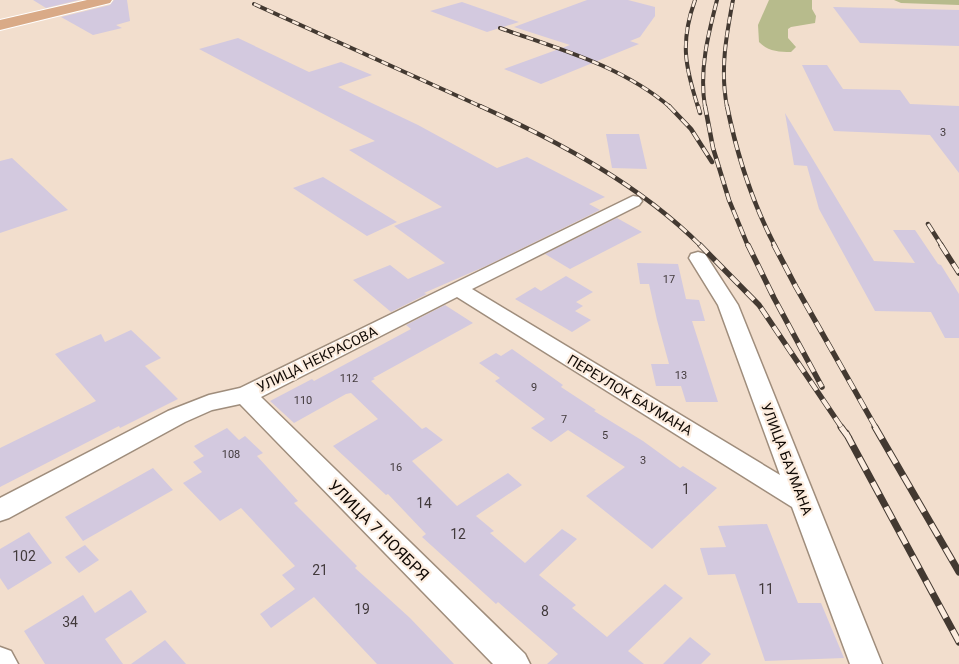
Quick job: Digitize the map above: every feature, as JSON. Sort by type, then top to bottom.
[{"type":"main road","points":[[0,25],[105,0]]},
{"type":"street","name":"УЛИЦА НЕКРАСОВА","points":[[0,512],[83,464],[169,420],[206,403],[245,395],[632,201]]},
{"type":"street","name":"УЛИЦА БАУМАНА","points":[[698,258],[728,305],[866,664]]},
{"type":"street","name":"ПЕРЕУЛОК БАУМАНА","points":[[457,290],[803,501]]},
{"type":"street","name":"УЛИЦА 7 НОЯБРЯ","points":[[245,395],[514,664]]},
{"type":"green space","points":[[769,0],[812,0],[812,9],[816,16],[815,23],[788,29],[788,38],[796,47],[791,52],[774,50],[759,42],[758,25]]},
{"type":"green space","points":[[894,0],[959,0],[959,5],[901,3]]},
{"type":"building","points":[[33,0],[79,0],[46,8]]},
{"type":"building","points":[[114,0],[127,0],[130,21],[116,25],[122,28],[93,35],[61,17],[110,5]]},
{"type":"building","points":[[587,0],[628,0],[655,7],[655,16],[640,37],[630,41],[639,44],[541,84],[504,69],[570,45],[514,27]]},
{"type":"building","points":[[462,2],[519,22],[487,32],[430,11]]},
{"type":"building","points":[[833,7],[959,10],[959,46],[860,43]]},
{"type":"building","points":[[238,38],[309,72],[341,62],[372,75],[338,87],[418,125],[497,168],[527,157],[605,197],[589,204],[600,210],[486,266],[424,293],[427,294],[391,312],[353,280],[390,265],[408,279],[445,263],[394,226],[442,207],[349,150],[375,141],[199,49]]},
{"type":"building","points":[[802,65],[827,65],[843,89],[900,90],[910,104],[959,106],[959,173],[930,135],[834,131]]},
{"type":"building","points":[[785,113],[874,261],[915,263],[893,230],[915,230],[938,264],[941,265],[959,294],[959,338],[945,338],[931,312],[875,311],[819,209],[807,166],[794,165]]},
{"type":"building","points":[[606,134],[639,134],[647,169],[612,168]]},
{"type":"building","points":[[12,158],[68,210],[0,233],[0,161]]},
{"type":"building","points":[[323,177],[397,222],[367,236],[293,188]]},
{"type":"building","points":[[617,218],[642,232],[570,269],[545,254]]},
{"type":"building","points":[[637,263],[678,264],[686,299],[699,300],[705,321],[692,321],[718,402],[686,402],[681,386],[656,386],[651,364],[669,364],[649,284],[640,284]]},
{"type":"building","points":[[566,276],[593,292],[576,302],[583,306],[575,311],[591,320],[572,332],[515,299],[535,287],[541,291]]},
{"type":"building","points":[[445,305],[473,323],[373,378],[375,379],[371,381],[422,429],[426,427],[443,440],[412,461],[457,506],[508,473],[522,485],[476,516],[494,531],[490,533],[525,563],[562,529],[577,539],[539,575],[576,605],[572,608],[607,637],[665,584],[683,598],[628,651],[644,664],[547,664],[558,654],[498,602],[496,604],[422,537],[426,534],[388,494],[386,495],[333,446],[378,419],[351,393],[294,423],[270,401],[312,379],[314,381],[411,329],[406,325]]},
{"type":"building","points":[[131,330],[161,358],[145,366],[178,399],[120,428],[119,426],[0,487],[0,448],[96,401],[55,354],[101,334],[105,342]]},
{"type":"building","points":[[512,349],[563,385],[561,387],[596,410],[594,411],[643,441],[680,468],[683,466],[717,488],[652,549],[586,496],[625,467],[568,430],[551,442],[531,428],[545,419],[495,381],[500,378],[479,363],[496,353],[501,356]]},
{"type":"building","points":[[227,428],[239,440],[245,436],[263,453],[257,456],[298,501],[294,503],[357,566],[355,568],[410,618],[454,664],[377,664],[314,597],[271,628],[260,614],[295,589],[282,575],[295,566],[241,508],[220,521],[183,483],[202,472],[193,462],[204,456],[194,446]]},
{"type":"building","points":[[153,468],[173,490],[83,541],[65,517]]},
{"type":"building","points":[[767,524],[798,603],[821,603],[844,658],[765,661],[735,574],[708,575],[700,548],[726,547],[718,526]]},
{"type":"building","points":[[29,532],[52,563],[8,590],[0,578],[0,549]]},
{"type":"building","points":[[85,545],[99,560],[79,573],[65,557]]},
{"type":"building","points":[[131,590],[147,612],[105,639],[123,664],[45,664],[24,631],[83,595],[95,613]]},
{"type":"building","points":[[690,637],[711,654],[701,664],[663,664]]},
{"type":"building","points":[[165,640],[186,664],[131,664]]},
{"type":"railway","points":[[695,0],[687,29],[686,54],[687,66],[698,107]]},
{"type":"railway","points":[[705,107],[703,93],[704,66],[717,0]]},
{"type":"railway","points":[[727,107],[724,67],[726,40],[733,0]]},
{"type":"railway","points":[[254,4],[482,107]]},
{"type":"railway","points":[[500,28],[567,51],[611,70],[631,80],[670,107]]},
{"type":"railway","points":[[480,106],[539,134],[597,166],[651,203],[701,246]]},
{"type":"railway","points":[[698,106],[700,113]]},
{"type":"railway","points":[[705,106],[713,148],[729,200],[748,246]]},
{"type":"railway","points":[[727,106],[746,178],[775,246]]},
{"type":"railway","points":[[670,107],[691,129],[712,162]]},
{"type":"railway","points":[[928,224],[942,246]]},
{"type":"railway","points":[[748,245],[822,387]]},
{"type":"railway","points":[[774,245],[876,428]]},
{"type":"railway","points":[[941,245],[959,273]]},
{"type":"railway","points":[[701,246],[759,305],[842,428]]},
{"type":"railway","points":[[841,427],[848,436]]},
{"type":"railway","points":[[875,427],[959,572]]},
{"type":"railway","points":[[848,436],[959,642]]}]
